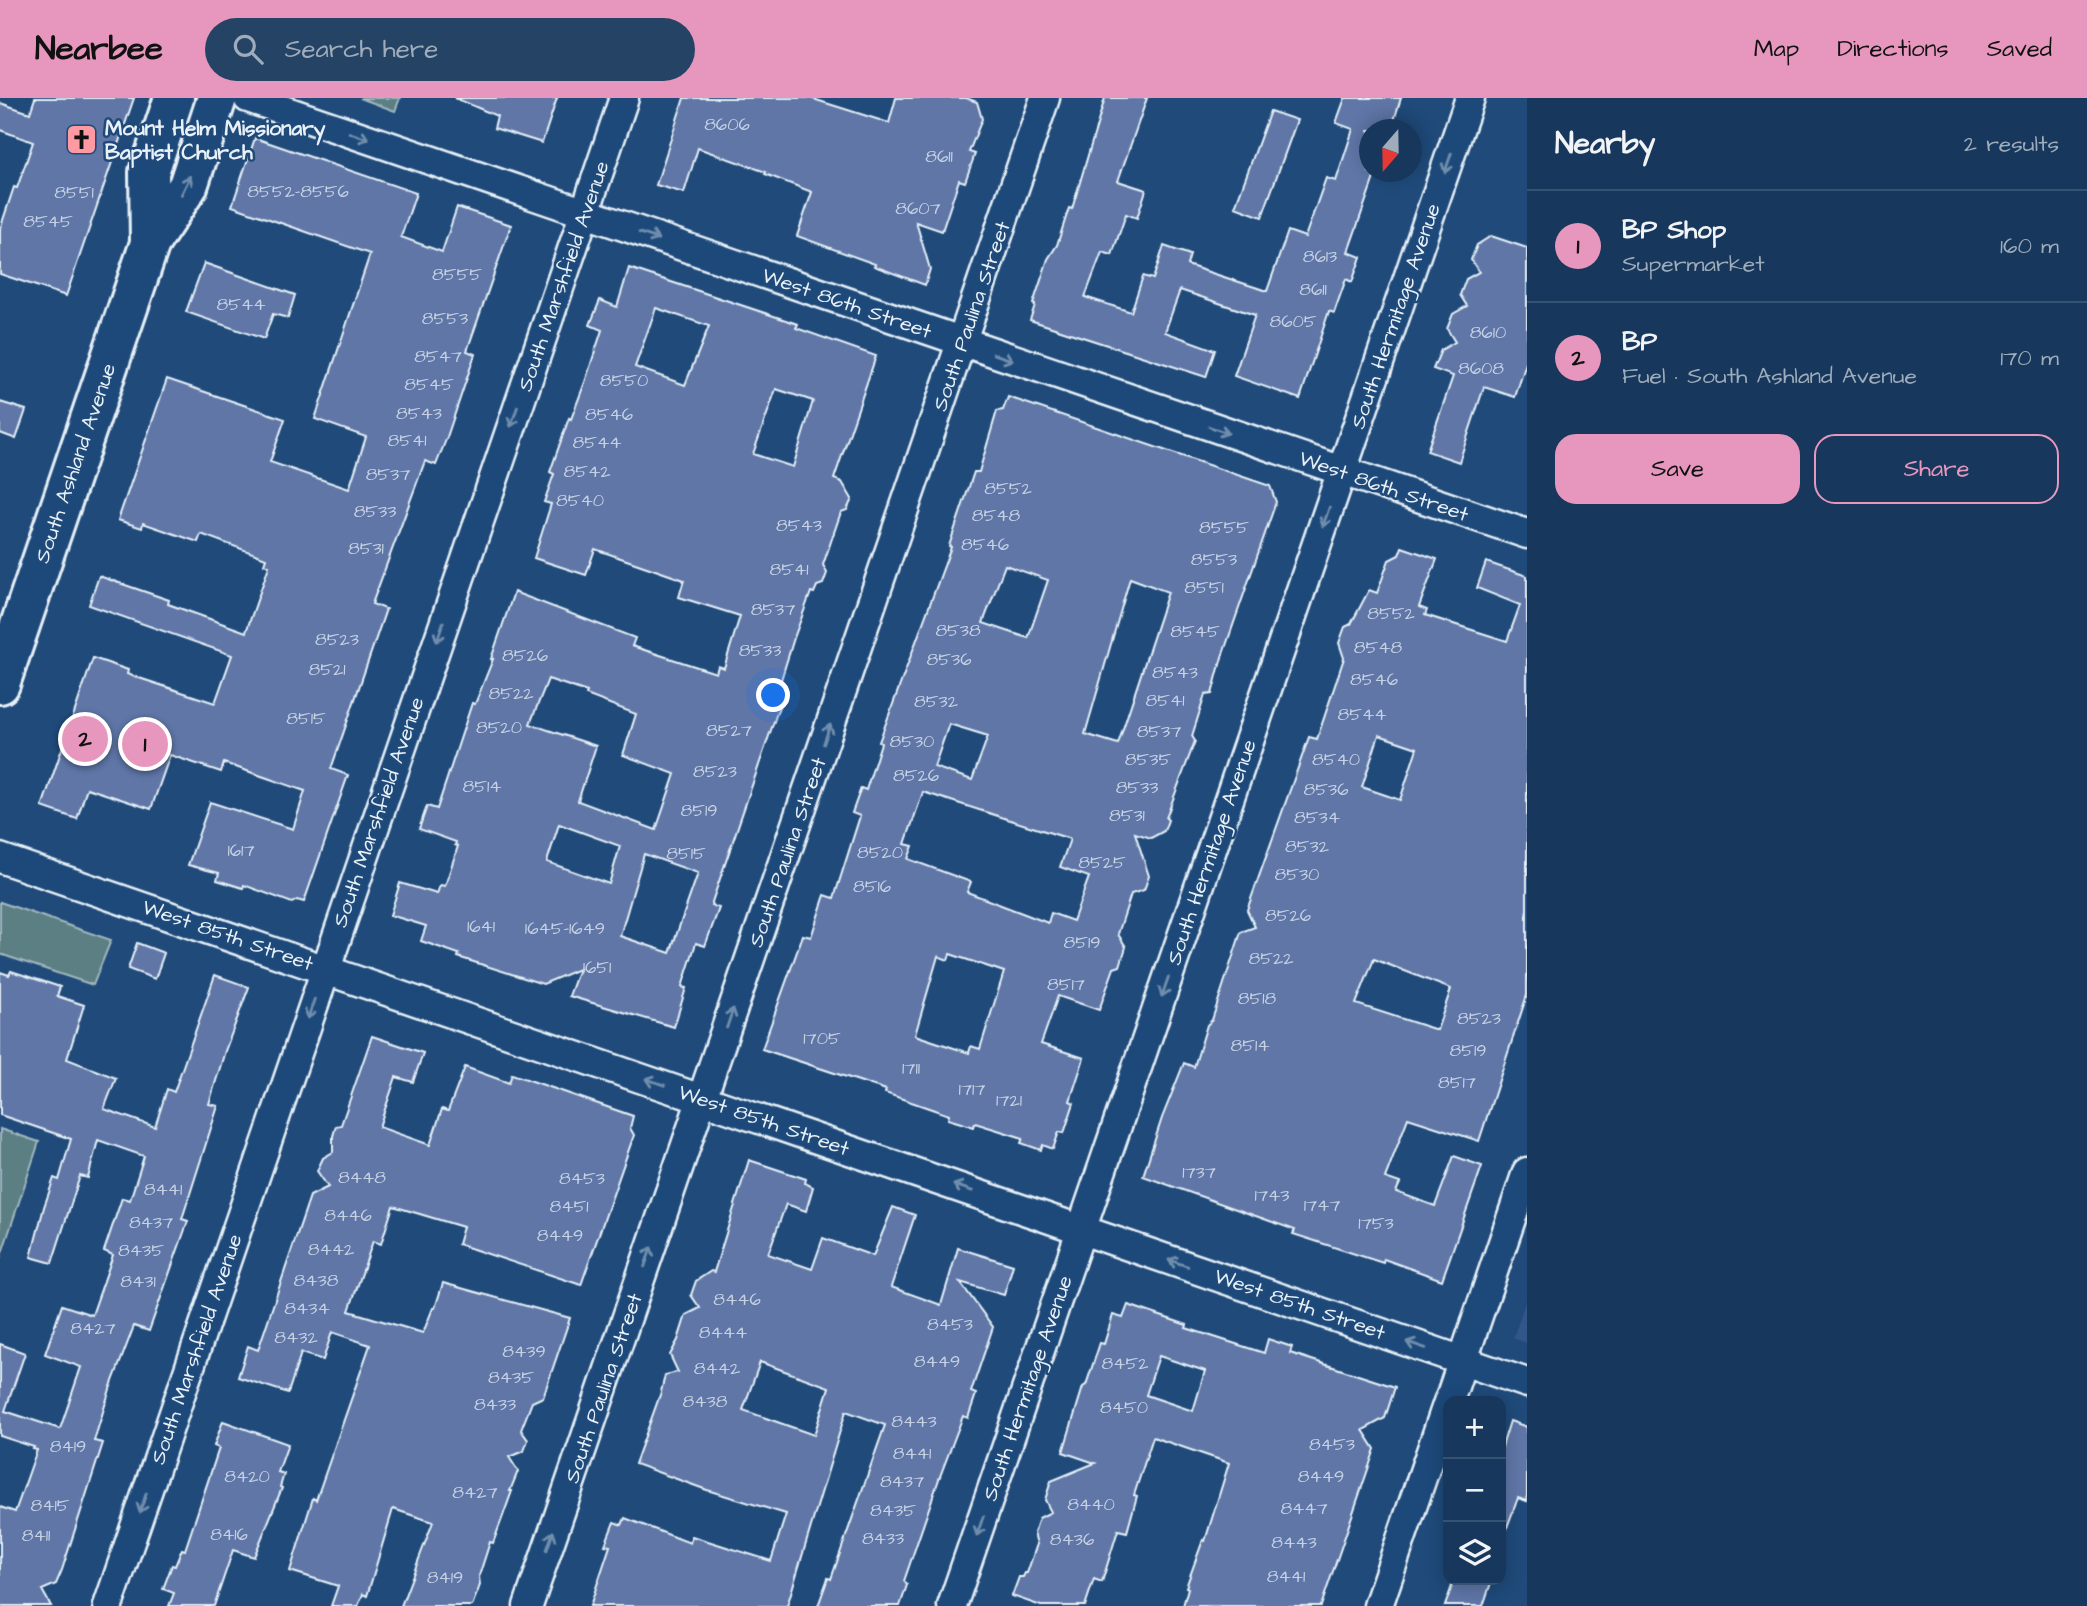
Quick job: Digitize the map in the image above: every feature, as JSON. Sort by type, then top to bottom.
[{"type":"main road","name":"South Ashland Avenue","points":[[150,243],[149,172],[174,98]]},
{"type":"main road","name":"South Ashland Avenue","points":[[0,684],[150,243],[187,186],[217,98]]},
{"type":"street","name":"West 86th Street","points":[[248,98],[1527,534]]},
{"type":"street","name":"South Marshfield Avenue","points":[[108,1606],[324,968],[624,98]]},
{"type":"street","name":"South Paulina Street","points":[[528,1606],[1045,98]]},
{"type":"street","name":"South Hermitage Avenue","points":[[952,1606],[1470,98]]},
{"type":"street","name":"West 85th Street","points":[[0,858],[1527,1383]]},
{"type":"street","points":[[1450,1396],[1527,1172]]},
{"type":"street","points":[[1378,1606],[1443,1417]]},
{"type":"shaded area","points":[[1527,1296],[1527,1343],[1513,1338]]},
{"type":"green space","points":[[360,98],[400,98],[395,111]]},
{"type":"green space","points":[[0,902],[111,940],[93,985],[0,954]]},
{"type":"green space","points":[[0,1129],[39,1142],[0,1259]]},
{"type":"building","points":[[35,98],[134,98],[66,296],[0,274],[0,229],[33,142],[0,130],[0,103],[30,113]]},
{"type":"building","points":[[455,98],[557,98],[542,143],[494,128],[497,116]]},
{"type":"building","points":[[684,98],[810,98],[889,123],[896,98],[966,98],[977,102],[982,119],[969,152],[975,154],[965,182],[959,180],[942,231],[916,222],[930,269],[925,285],[797,236],[812,192],[765,174],[766,172],[698,148],[684,193],[656,185]]},
{"type":"building","points":[[1105,98],[1147,98],[1118,181],[1146,190],[1137,218],[1126,214],[1112,255],[1102,252],[1085,297],[1131,312],[1143,276],[1153,279],[1164,246],[1190,255],[1187,265],[1267,291],[1288,231],[1305,237],[1326,178],[1336,181],[1353,129],[1336,123],[1345,98],[1401,98],[1394,119],[1359,119],[1359,182],[1372,182],[1348,252],[1361,257],[1352,282],[1346,279],[1334,313],[1329,311],[1300,399],[1234,376],[1255,315],[1180,290],[1165,332],[1215,350],[1206,377],[1030,320],[1048,259],[1057,245],[1069,208],[1072,209]]},
{"type":"building","points":[[1270,111],[1297,120],[1262,217],[1235,207]]},
{"type":"building","points":[[255,138],[416,193],[401,237],[442,252],[457,207],[511,225],[467,351],[475,354],[447,437],[436,465],[425,461],[372,604],[386,609],[331,769],[348,775],[304,902],[297,900],[292,903],[244,885],[243,888],[217,880],[219,873],[188,865],[210,802],[293,829],[305,791],[224,763],[221,772],[170,755],[151,809],[87,788],[77,819],[42,807],[93,658],[128,670],[127,674],[215,703],[232,655],[89,605],[99,576],[169,600],[168,604],[246,632],[269,566],[264,564],[266,558],[201,534],[198,542],[143,523],[142,528],[118,520],[167,379],[285,419],[270,462],[349,489],[366,437],[315,419],[370,254],[232,206]]},
{"type":"building","points":[[1491,236],[1527,248],[1527,360],[1515,397],[1484,387],[1459,462],[1427,451],[1453,376],[1433,369],[1441,350],[1455,342],[1447,329],[1453,314],[1467,306],[1460,295],[1466,279],[1479,272],[1471,260],[1477,245]]},
{"type":"building","points":[[204,263],[295,295],[288,318],[273,314],[264,339],[186,312]]},
{"type":"building","points":[[629,268],[798,324],[796,328],[876,356],[834,479],[842,482],[852,499],[847,510],[841,512],[823,565],[827,573],[823,584],[817,586],[814,593],[811,592],[794,638],[776,696],[782,698],[711,905],[719,908],[705,946],[696,943],[682,987],[686,988],[674,1027],[569,996],[579,969],[543,984],[458,957],[459,954],[421,941],[426,926],[390,915],[400,883],[437,894],[440,885],[445,886],[458,846],[455,845],[456,842],[419,829],[427,806],[437,809],[472,703],[475,704],[493,659],[514,592],[635,638],[632,646],[716,673],[718,666],[724,668],[740,616],[679,597],[684,580],[595,549],[586,575],[534,558],[551,504],[544,502],[554,474],[550,472],[602,330],[590,325],[600,300],[617,307]],"holes":[[[656,308],[709,326],[685,385],[635,367]],[[776,389],[813,401],[793,467],[753,454]],[[548,679],[587,692],[586,695],[636,714],[623,755],[675,774],[656,830],[578,801],[596,746],[530,724]],[[559,824],[620,846],[609,884],[547,862]],[[644,854],[698,873],[670,953],[620,936]]]},
{"type":"building","points":[[1008,397],[1270,486],[1276,502],[1222,657],[1212,694],[1205,695],[1192,736],[1195,741],[1166,818],[1168,820],[1164,831],[1151,838],[1135,833],[1149,876],[1144,890],[1131,894],[1118,934],[1126,947],[1120,966],[1114,968],[1099,1010],[1058,996],[1041,1044],[1084,1058],[1070,1101],[1074,1103],[1064,1133],[1059,1132],[1053,1149],[1043,1145],[1041,1150],[1021,1143],[1023,1138],[975,1123],[974,1127],[948,1119],[949,1115],[885,1093],[886,1090],[762,1049],[803,935],[811,937],[825,895],[834,898],[860,816],[852,813],[861,788],[866,790],[881,743],[879,742],[951,547],[949,546],[974,472],[979,472],[997,411],[1003,410]],"holes":[[[1005,565],[1048,580],[1028,638],[983,623]],[[1130,578],[1168,592],[1118,744],[1085,734]],[[949,724],[988,736],[972,780],[934,767]],[[923,792],[1070,839],[1060,867],[1089,877],[1073,921],[1051,913],[1048,923],[967,892],[971,882],[908,859],[913,846],[905,844]],[[950,954],[1004,972],[980,1049],[971,1046],[969,1053],[915,1035],[938,956],[948,960]]]},
{"type":"building","points":[[0,402],[26,410],[16,439],[0,433]]},
{"type":"building","points":[[1402,547],[1437,559],[1419,607],[1427,610],[1425,615],[1507,641],[1520,605],[1477,588],[1486,562],[1527,576],[1527,995],[1479,1141],[1408,1118],[1385,1178],[1400,1183],[1396,1192],[1435,1206],[1454,1156],[1482,1166],[1442,1280],[1384,1259],[1383,1263],[1293,1234],[1295,1230],[1143,1176],[1184,1063],[1194,1067],[1241,932],[1255,927],[1247,910],[1309,737],[1317,739],[1344,658],[1339,643],[1345,627],[1351,624],[1369,590],[1377,593],[1389,560],[1399,555]],"holes":[[[1379,735],[1417,748],[1400,800],[1362,787]],[[1374,959],[1451,989],[1437,1030],[1356,1004]]]},
{"type":"building","points":[[137,943],[164,953],[155,979],[128,969]]},
{"type":"building","points":[[11,971],[60,987],[57,996],[84,1005],[67,1059],[116,1078],[104,1109],[155,1127],[167,1089],[174,1092],[215,975],[249,987],[209,1104],[218,1106],[182,1219],[188,1221],[149,1331],[134,1326],[94,1441],[103,1443],[62,1570],[56,1584],[42,1590],[51,1606],[0,1606],[0,1507],[15,1512],[37,1450],[0,1436],[0,1344],[25,1353],[5,1411],[60,1429],[81,1367],[45,1354],[62,1305],[92,1315],[113,1255],[104,1251],[122,1198],[130,1200],[144,1156],[98,1140],[88,1178],[80,1176],[52,1263],[31,1257],[44,1207],[54,1178],[59,1180],[71,1139],[0,1115],[0,972],[9,975]]},
{"type":"building","points":[[372,1036],[423,1053],[413,1082],[396,1077],[379,1127],[430,1145],[442,1109],[448,1111],[465,1067],[509,1083],[512,1074],[633,1116],[630,1128],[634,1135],[581,1285],[458,1244],[463,1227],[393,1206],[381,1244],[373,1241],[349,1311],[423,1333],[443,1283],[570,1318],[543,1397],[532,1402],[521,1430],[528,1440],[524,1451],[509,1457],[518,1471],[493,1543],[490,1542],[472,1606],[401,1606],[433,1522],[393,1509],[367,1596],[363,1594],[358,1606],[331,1606],[338,1586],[290,1571],[313,1498],[316,1500],[370,1345],[332,1332],[323,1360],[301,1353],[288,1393],[238,1377],[248,1346],[258,1350],[310,1196],[328,1187],[317,1171],[323,1158],[333,1152],[336,1126],[341,1125]]},
{"type":"building","points":[[749,1160],[806,1179],[805,1183],[813,1187],[806,1211],[786,1204],[768,1254],[812,1269],[823,1238],[873,1256],[893,1207],[915,1215],[891,1287],[941,1305],[958,1248],[1013,1265],[1004,1295],[960,1282],[993,1327],[971,1392],[976,1394],[968,1418],[963,1416],[939,1479],[904,1581],[907,1585],[900,1606],[818,1606],[828,1578],[831,1579],[885,1425],[846,1411],[787,1606],[590,1606],[610,1546],[605,1545],[614,1522],[622,1525],[625,1518],[690,1543],[692,1536],[771,1561],[786,1514],[635,1464],[665,1375],[678,1372],[670,1355],[686,1315],[700,1308],[691,1295],[696,1281],[711,1271],[714,1272]],"holes":[[[760,1362],[829,1387],[814,1435],[743,1410]]]},
{"type":"building","points":[[1128,1305],[1187,1325],[1186,1328],[1264,1353],[1268,1339],[1292,1347],[1290,1353],[1395,1387],[1385,1418],[1363,1430],[1375,1449],[1321,1606],[1183,1606],[1188,1588],[1186,1587],[1203,1540],[1205,1541],[1229,1463],[1153,1437],[1134,1495],[1137,1496],[1127,1532],[1118,1530],[1102,1582],[1094,1579],[1085,1606],[1041,1606],[1012,1596],[1019,1577],[1027,1573],[1037,1544],[1034,1533],[1039,1518],[1051,1512],[1045,1500],[1051,1481],[1095,1463],[1063,1452],[1100,1343],[1104,1344],[1113,1315],[1123,1318]],"holes":[[[1159,1356],[1205,1371],[1193,1411],[1146,1395]]]},
{"type":"building","points":[[223,1421],[288,1444],[278,1472],[284,1474],[280,1487],[282,1488],[254,1557],[233,1550],[214,1606],[169,1606],[174,1593],[163,1589],[172,1565],[175,1566],[182,1549],[185,1550],[219,1448],[214,1446]]},
{"type":"building","points":[[1510,1421],[1527,1427],[1527,1501],[1518,1498],[1506,1530],[1506,1459],[1506,1434]]},
{"type":"building","points":[[1452,1585],[1490,1585],[1483,1606],[1445,1606]]},
{"type":"place","name":"Mount Helm Missionary Baptist Church","points":[[82,140]]},
{"type":"place","name":"BP","points":[[85,739]]},
{"type":"place","name":"BP Shop","points":[[145,744]]}]
